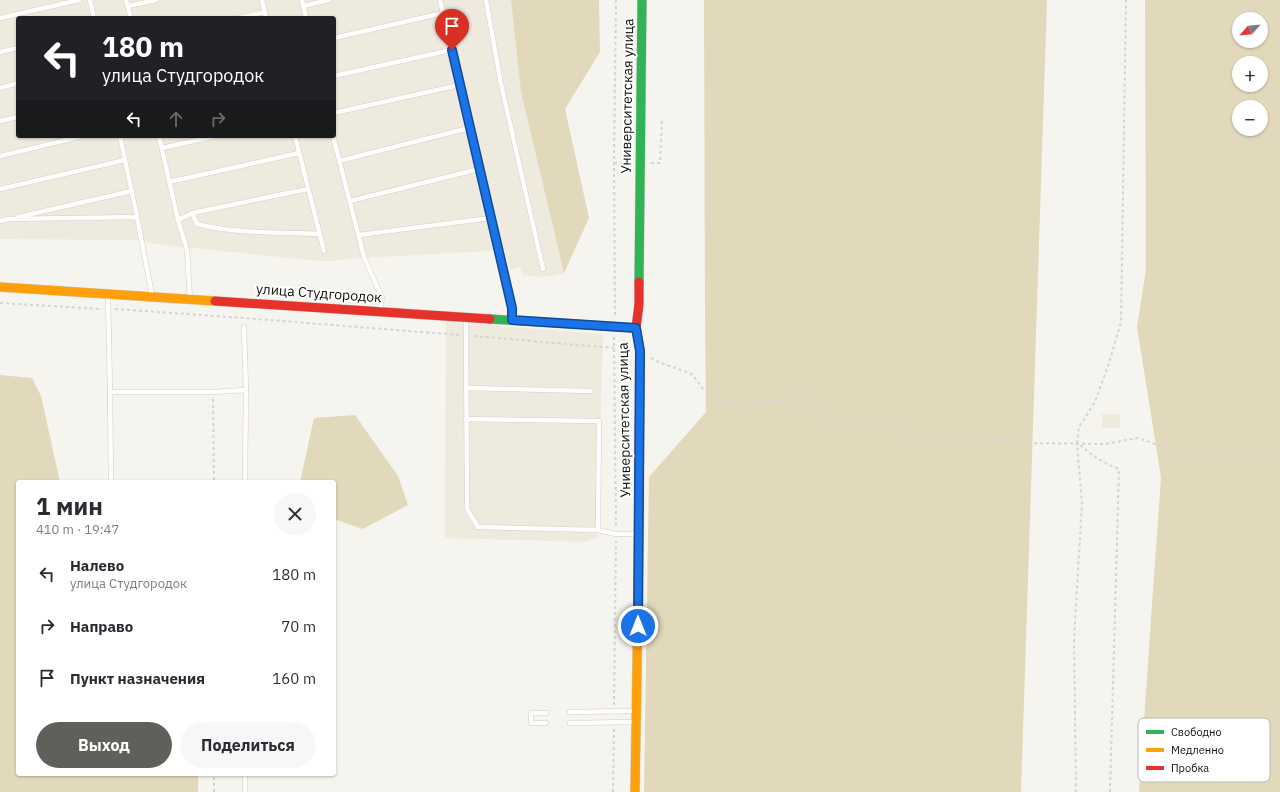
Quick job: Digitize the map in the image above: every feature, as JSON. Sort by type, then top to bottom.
[{"type":"street","name":"Университетская улица","points":[[635,792],[637,722],[640,351],[636,328],[640,304],[642,0]]},
{"type":"street","name":"улица Студгородок","points":[[0,286],[636,328]]},
{"type":"lane","points":[[0,18],[79,0]]},
{"type":"lane","points":[[90,0],[94,16]]},
{"type":"lane","points":[[126,0],[130,16]]},
{"type":"lane","points":[[128,6],[156,0]]},
{"type":"lane","points":[[262,0],[266,16]]},
{"type":"lane","points":[[302,0],[306,16]]},
{"type":"lane","points":[[303,6],[329,0]]},
{"type":"lane","points":[[440,0],[512,308],[512,320]]},
{"type":"lane","points":[[486,0],[501,84],[543,270]]},
{"type":"lane","points":[[248,16],[265,12]]},
{"type":"lane","points":[[336,38],[443,13]]},
{"type":"lane","points":[[0,52],[16,48]]},
{"type":"lane","points":[[336,76],[452,50]]},
{"type":"lane","points":[[0,88],[16,84]]},
{"type":"lane","points":[[336,113],[460,85]]},
{"type":"lane","points":[[0,120],[16,116]]},
{"type":"lane","points":[[339,161],[469,128]]},
{"type":"lane","points":[[0,156],[75,138]]},
{"type":"lane","points":[[120,138],[152,296]]},
{"type":"lane","points":[[160,138],[178,220],[187,250],[190,299]]},
{"type":"lane","points":[[162,148],[207,138]]},
{"type":"lane","points":[[295,138],[324,251]]},
{"type":"lane","points":[[333,138],[364,257],[382,298],[380,311]]},
{"type":"lane","points":[[169,182],[299,153]]},
{"type":"lane","points":[[0,189],[125,160]]},
{"type":"lane","points":[[350,200],[479,169]]},
{"type":"lane","points":[[178,220],[192,213],[308,189]]},
{"type":"lane","points":[[0,221],[132,191]]},
{"type":"lane","points":[[192,213],[197,224],[212,228],[249,232],[320,234]]},
{"type":"lane","points":[[9,219],[137,217]]},
{"type":"lane","points":[[359,235],[490,218]]},
{"type":"lane","points":[[108,293],[111,480]]},
{"type":"lane","points":[[466,317],[467,509],[478,527],[598,530],[616,534],[638,534]]},
{"type":"lane","points":[[244,327],[246,390],[245,480]]},
{"type":"lane","points":[[466,388],[591,391]]},
{"type":"lane","points":[[110,392],[213,392],[246,390]]},
{"type":"lane","points":[[466,419],[598,421],[598,530]]},
{"type":"lane","points":[[570,712],[637,711]]},
{"type":"lane","points":[[546,712],[531,713],[531,724],[546,723]]},
{"type":"lane","points":[[570,723],[637,722]]},
{"type":"lane","points":[[245,776],[245,792]]},
{"type":"path","points":[[614,706],[616,534],[614,163],[616,0]]},
{"type":"path","points":[[1075,792],[1074,639],[1082,503],[1078,443],[1079,427],[1095,402],[1109,363],[1121,322],[1126,0]]},
{"type":"path","points":[[0,304],[244,318],[465,336]]},
{"type":"path","points":[[472,336],[614,348]]},
{"type":"path","points":[[640,351],[661,364],[692,374],[703,389],[726,402],[800,400],[829,424],[1023,443],[1105,444],[1138,438],[1181,453],[1280,452]]},
{"type":"path","points":[[213,392],[214,480]]},
{"type":"path","points":[[1078,443],[1101,462],[1119,469],[1110,792]]},
{"type":"path","points":[[613,792],[614,722]]},
{"type":"path","points":[[214,776],[214,792]]},
{"type":"shaded area","points":[[0,0],[511,0],[521,92],[564,273],[552,276],[536,277],[523,275],[520,267],[510,270],[505,250],[319,261],[164,245],[134,240],[0,239]]},
{"type":"shaded area","points":[[511,0],[599,0],[600,52],[565,109],[589,218],[564,273],[521,92]]},
{"type":"shaded area","points":[[704,0],[1047,0],[1021,792],[644,792],[649,477],[706,412]]},
{"type":"shaded area","points":[[1145,0],[1280,0],[1280,792],[1139,792],[1140,782],[1270,782],[1270,718],[1144,718],[1161,477],[1137,327],[1146,269]]},
{"type":"shaded area","points":[[446,322],[603,334],[597,538],[585,542],[445,538]]},
{"type":"shaded area","points":[[0,375],[32,378],[41,396],[60,480],[16,480],[16,776],[198,776],[198,792],[0,792]]},
{"type":"shaded area","points":[[1102,414],[1120,414],[1120,428],[1102,428]]},
{"type":"shaded area","points":[[355,415],[398,476],[408,505],[363,529],[336,520],[336,480],[300,480],[314,418]]},
{"type":"traffic: fast","points":[[639,282],[642,0]]},
{"type":"traffic: fast","points":[[490,319],[636,328]]},
{"type":"traffic: slow","points":[[0,287],[215,301]]},
{"type":"traffic: slow","points":[[635,792],[638,603]]},
{"type":"traffic: jam","points":[[638,603],[640,351],[636,328],[639,304],[639,282]]},
{"type":"traffic: jam","points":[[215,301],[490,319]]},
{"type":"route","points":[[452,50],[512,308],[512,320],[636,328],[640,351],[638,626]]}]
